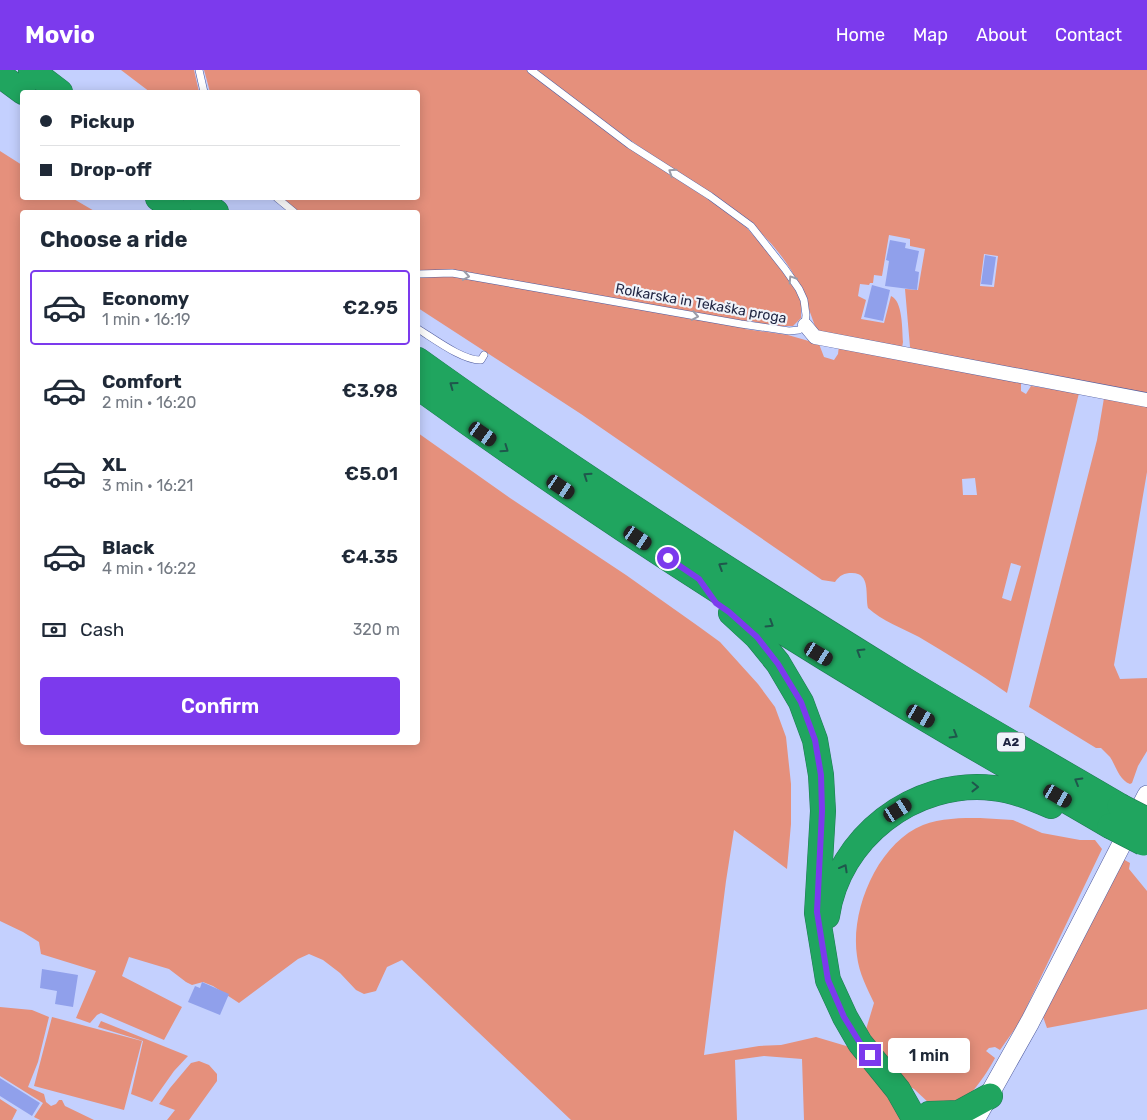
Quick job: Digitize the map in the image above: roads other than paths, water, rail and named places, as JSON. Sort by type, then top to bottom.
[{"type":"highway","points":[[31,70],[57,90]]},
{"type":"highway","points":[[0,75],[20,90]]},
{"type":"highway","points":[[161,200],[175,210]]},
{"type":"highway","points":[[199,200],[213,210]]},
{"type":"highway","name":"A2","points":[[420,361],[707,557],[902,678],[1146,836]]},
{"type":"highway","name":"A2","points":[[420,389],[530,467],[699,579],[886,696],[1115,816]]},
{"type":"highway","points":[[699,579],[716,603],[757,637],[778,664],[801,702],[815,740],[821,775],[822,811],[817,912],[828,980],[844,1017],[860,1043],[898,1090],[927,1118],[959,1113],[990,1096]]},
{"type":"highway","points":[[822,948],[834,888],[849,858],[868,832],[909,803],[935,792],[962,787],[993,788],[1026,795],[1079,820],[1115,816]]},
{"type":"main road","points":[[976,1120],[1147,795]]},
{"type":"street","points":[[805,325],[815,337],[1147,400]]},
{"type":"lane","points":[[199,70],[204,90]]},
{"type":"lane","name":"Rolkarska in Tekaška proga","points":[[420,274],[452,273],[741,324],[789,330],[799,330],[805,325],[804,300],[799,289],[751,226],[710,196],[630,145],[531,70]]},
{"type":"lane","points":[[279,200],[292,210]]},
{"type":"lane","points":[[420,330],[472,359],[481,360],[484,354]]}]
